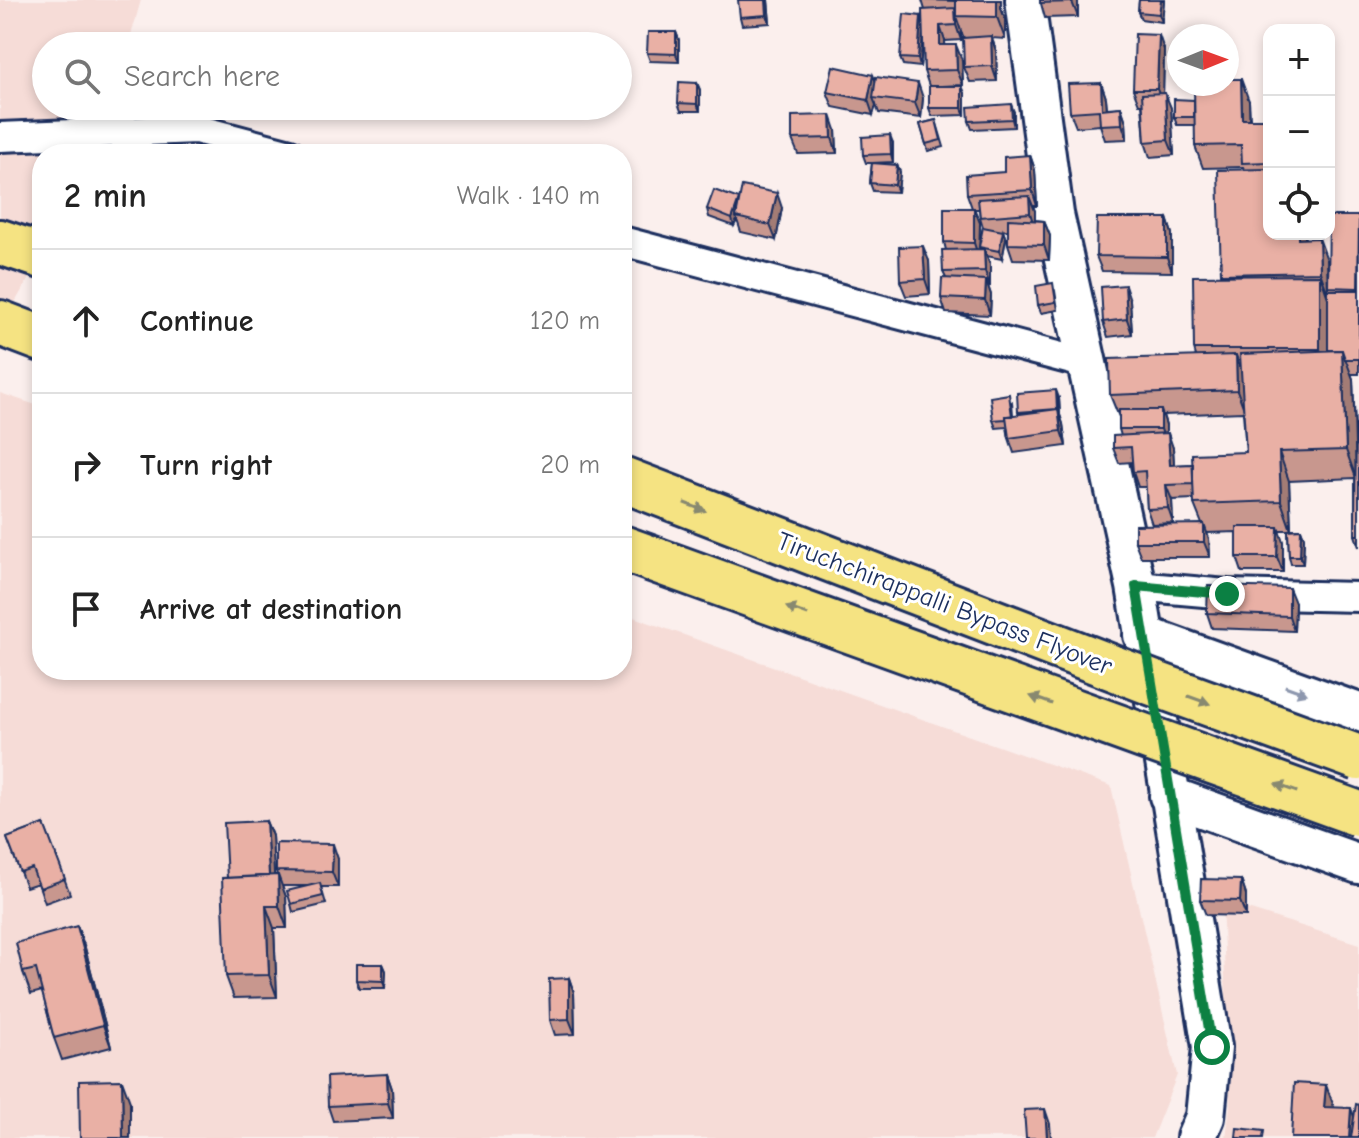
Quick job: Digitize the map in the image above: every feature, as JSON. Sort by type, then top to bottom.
[{"type":"highway","points":[[0,242],[32,253]]},
{"type":"highway","points":[[0,323],[32,335]]},
{"type":"highway","name":"Tiruchchirappalli Bypass Flyover","points":[[632,483],[1135,676],[1359,758]]},
{"type":"highway","points":[[632,552],[1359,814]]},
{"type":"main road","points":[[1025,0],[1054,214],[1136,586],[1212,1047],[1205,1117],[1196,1138]]},
{"type":"main road","points":[[1143,635],[1359,713]]},
{"type":"main road","points":[[1169,796],[1359,864]]},
{"type":"street","points":[[0,137],[196,129],[252,144]]},
{"type":"street","points":[[632,244],[1087,364]]},
{"type":"street","points":[[1136,586],[1227,594],[1359,597]]},
{"type":"shaded area","points":[[0,0],[141,0],[132,32],[32,32],[32,120],[101,120],[91,144],[32,144],[32,273],[0,328]]},
{"type":"shaded area","points":[[0,393],[32,404],[32,680],[632,680],[632,617],[1111,786],[1177,1075],[1152,1138],[0,1138]]},
{"type":"shaded area","points":[[1222,901],[1359,944],[1359,1138],[1226,1138],[1230,1105]]},
{"type":"building","points":[[738,0],[766,0],[767,15],[740,17]]},
{"type":"building","points":[[922,0],[997,0],[997,17],[956,16],[956,1]]},
{"type":"building","points":[[1040,0],[1072,0],[1072,2],[1040,3]]},
{"type":"building","points":[[1139,0],[1161,0],[1159,14],[1138,12]]},
{"type":"building","points":[[955,8],[956,25],[940,26],[940,45],[956,45],[957,70],[924,71],[922,10]]},
{"type":"building","points":[[904,14],[921,16],[918,59],[900,58]]},
{"type":"building","points":[[648,32],[676,32],[676,54],[647,53]]},
{"type":"building","points":[[1135,34],[1159,35],[1157,89],[1133,89]]},
{"type":"building","points":[[991,36],[992,66],[964,67],[963,38]]},
{"type":"building","points":[[833,66],[873,75],[868,100],[827,92]]},
{"type":"building","points":[[876,77],[918,83],[915,103],[873,98]]},
{"type":"building","points":[[1241,79],[1242,119],[1263,119],[1263,162],[1242,163],[1241,145],[1195,146],[1194,96],[1239,96]]},
{"type":"building","points":[[679,82],[697,83],[697,104],[678,103]]},
{"type":"building","points":[[1101,83],[1102,109],[1121,107],[1122,124],[1100,125],[1099,110],[1070,112],[1068,84]]},
{"type":"building","points":[[929,86],[962,86],[962,108],[929,108]]},
{"type":"building","points":[[1165,93],[1168,140],[1145,142],[1142,94]]},
{"type":"building","points":[[1174,99],[1194,100],[1194,117],[1174,117]]},
{"type":"building","points":[[1011,104],[1012,119],[969,121],[968,107]]},
{"type":"building","points":[[831,115],[832,138],[792,139],[792,116]]},
{"type":"building","points":[[936,120],[941,140],[926,144],[920,124]]},
{"type":"building","points":[[890,135],[891,154],[863,155],[862,137]]},
{"type":"building","points":[[1030,155],[1032,190],[967,194],[966,175],[1004,172],[1004,157]]},
{"type":"building","points":[[872,163],[897,165],[895,185],[870,183]]},
{"type":"building","points":[[1263,169],[1263,240],[1319,240],[1320,272],[1221,274],[1218,170]]},
{"type":"building","points":[[742,186],[777,193],[770,225],[736,217]]},
{"type":"building","points":[[714,190],[739,199],[732,219],[707,209]]},
{"type":"building","points":[[1029,196],[1030,213],[980,217],[978,199]]},
{"type":"building","points":[[944,208],[974,208],[974,243],[944,242]]},
{"type":"building","points":[[1335,216],[1359,216],[1358,288],[1328,287],[1329,240],[1335,240]]},
{"type":"building","points":[[1097,218],[1167,218],[1167,257],[1096,256]]},
{"type":"building","points":[[1008,219],[1044,221],[1044,245],[1008,244]]},
{"type":"building","points":[[983,227],[1003,231],[999,251],[979,247]]},
{"type":"building","points":[[923,246],[925,279],[900,281],[899,247]]},
{"type":"building","points":[[984,249],[985,271],[943,272],[942,250]]},
{"type":"building","points":[[1320,275],[1320,349],[1194,349],[1193,276]]},
{"type":"building","points":[[942,278],[986,280],[985,300],[941,298]]},
{"type":"building","points":[[1053,283],[1056,302],[1038,305],[1036,286]]},
{"type":"building","points":[[1125,285],[1127,319],[1103,322],[1101,287]]},
{"type":"building","points":[[1328,290],[1359,290],[1359,359],[1345,359],[1342,350],[1328,350]]},
{"type":"building","points":[[1342,350],[1346,450],[1279,452],[1281,501],[1194,504],[1192,454],[1246,452],[1240,354]]},
{"type":"building","points":[[1236,355],[1237,390],[1110,395],[1109,359]]},
{"type":"building","points":[[1056,390],[1057,409],[1018,412],[1017,393]]},
{"type":"building","points":[[1009,394],[1012,416],[993,420],[990,397]]},
{"type":"building","points":[[1058,409],[1061,431],[1009,438],[1006,416]]},
{"type":"building","points":[[1119,410],[1161,410],[1161,429],[1119,429]]},
{"type":"building","points":[[1356,425],[1359,425],[1359,535],[1355,535]]},
{"type":"building","points":[[1168,433],[1170,465],[1193,464],[1193,484],[1166,485],[1168,508],[1147,509],[1145,471],[1133,472],[1131,447],[1113,448],[1113,436]]},
{"type":"building","points":[[1204,524],[1204,542],[1135,542],[1135,525]]},
{"type":"building","points":[[1237,527],[1278,527],[1277,557],[1237,557]]},
{"type":"building","points":[[1301,529],[1300,556],[1289,556],[1288,530]]},
{"type":"building","points":[[1208,586],[1289,588],[1289,616],[1207,613]]},
{"type":"building","points":[[266,821],[269,876],[227,878],[224,823]]},
{"type":"building","points":[[44,824],[65,879],[40,888],[32,868],[20,872],[7,838]]},
{"type":"building","points":[[276,843],[333,844],[332,872],[276,871]]},
{"type":"building","points":[[278,875],[279,906],[266,906],[269,975],[226,976],[222,878]]},
{"type":"building","points":[[1201,879],[1241,880],[1240,901],[1200,900]]},
{"type":"building","points":[[320,883],[323,896],[291,904],[287,891]]},
{"type":"building","points":[[77,926],[103,1025],[54,1038],[36,969],[23,972],[16,943]]},
{"type":"building","points":[[356,964],[383,964],[383,981],[356,980]]},
{"type":"building","points":[[569,978],[569,1019],[550,1020],[549,979]]},
{"type":"building","points":[[387,1074],[388,1103],[328,1106],[327,1077]]},
{"type":"building","points":[[122,1080],[123,1138],[80,1138],[79,1081]]},
{"type":"building","points":[[1294,1083],[1326,1085],[1324,1107],[1351,1108],[1349,1138],[1291,1138]]},
{"type":"building","points":[[1356,1104],[1359,1105],[1359,1138],[1351,1138]]},
{"type":"building","points":[[1045,1109],[1047,1138],[1026,1138],[1024,1110]]},
{"type":"building","points":[[1237,1128],[1264,1131],[1263,1138],[1236,1138]]},
{"type":"route","points":[[1212,1047],[1136,586],[1227,594]]}]
